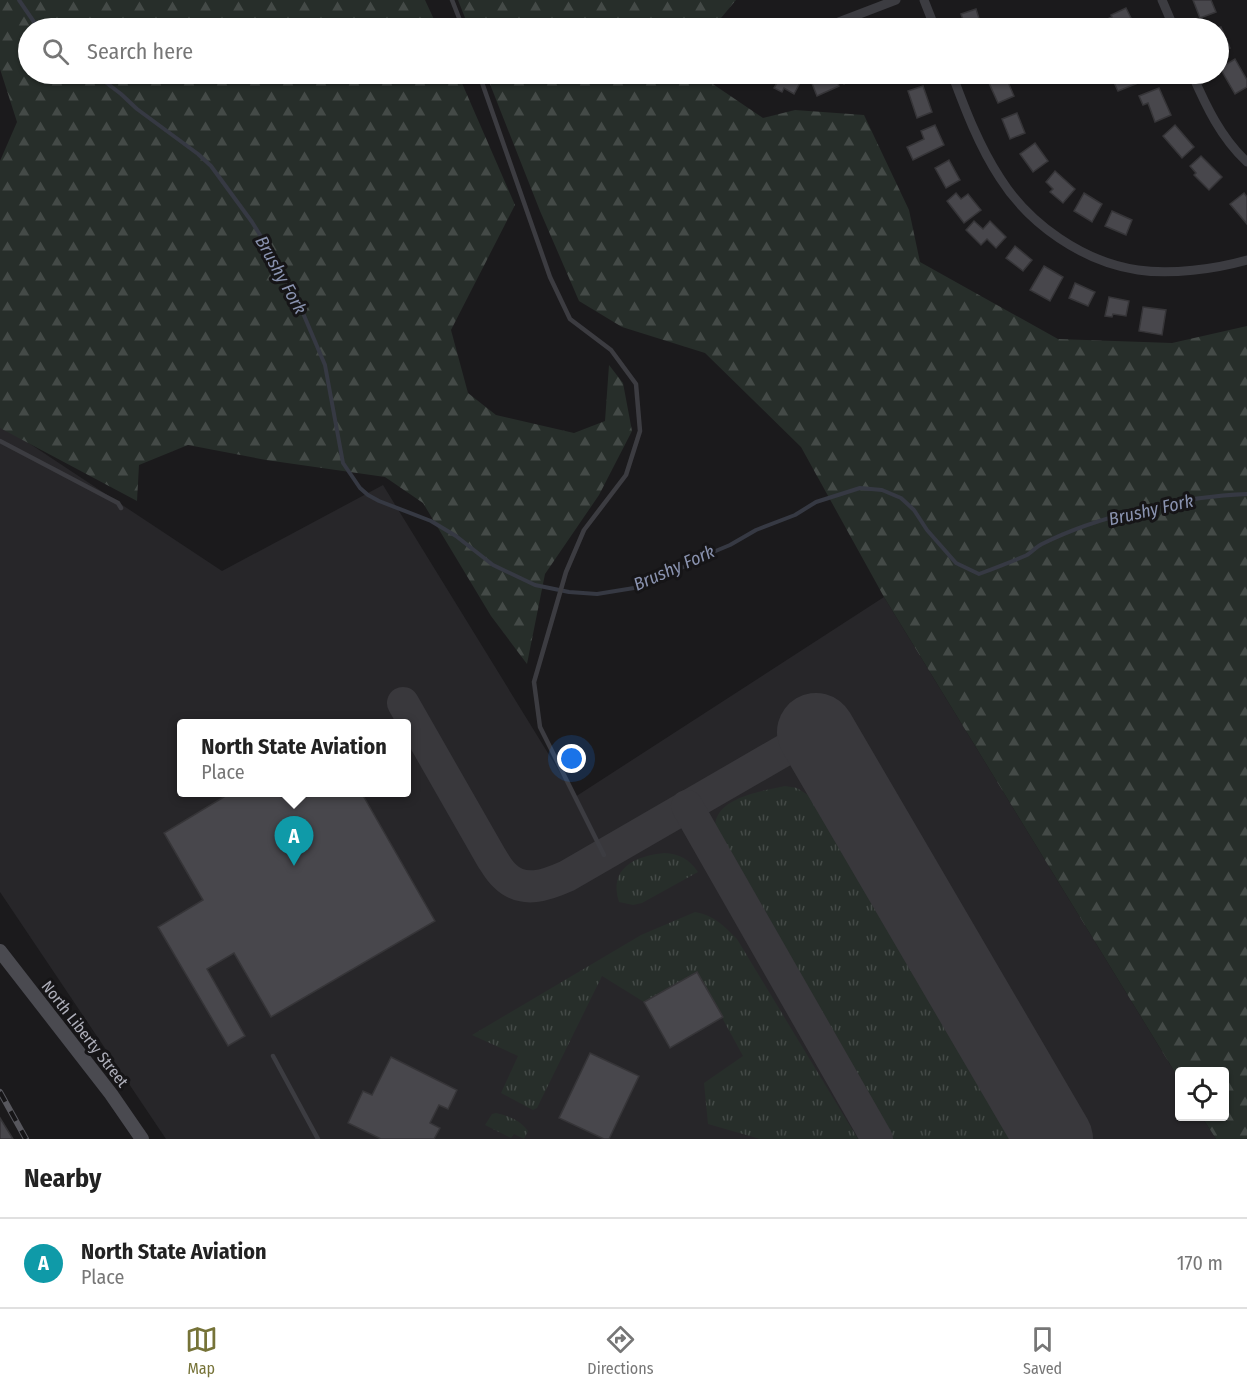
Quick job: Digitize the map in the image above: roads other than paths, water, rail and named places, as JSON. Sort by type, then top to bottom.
[{"type":"main road","name":"North Liberty Street","points":[[0,951],[111,1094],[142,1139]]},
{"type":"street","points":[[848,18],[896,0]]},
{"type":"street","points":[[924,0],[930,18]]},
{"type":"street","points":[[1162,0],[1170,18]]},
{"type":"street","points":[[956,84],[978,136],[1000,178],[1030,214],[1072,246],[1116,265],[1158,272],[1247,260]]},
{"type":"street","points":[[1196,84],[1205,105],[1232,148],[1247,162]]},
{"type":"lane","points":[[452,0],[460,18]]},
{"type":"lane","points":[[482,84],[549,277],[570,319],[611,350],[636,384],[640,431],[626,475],[584,530],[563,582],[534,682],[540,728],[604,855]]},
{"type":"lane","points":[[0,441],[118,503],[121,508]]},
{"type":"lane","points":[[273,1056],[318,1139]]},
{"type":"waterway","name":"Brushy Fork","points":[[19,0],[31,18]]},
{"type":"waterway","name":"Brushy Fork","points":[[108,84],[211,166],[252,222],[297,299],[325,365],[343,463],[360,488],[379,501],[431,521],[456,536],[493,565],[535,585],[569,592],[597,594],[634,588],[668,575],[756,530],[795,515],[816,502],[860,488],[882,490],[901,498],[914,510],[927,530],[956,563],[979,574],[1027,555],[1040,545],[1064,534],[1115,516],[1169,503],[1247,494]]},
{"type":"railway","points":[[0,1092],[26,1139]]},
{"type":"place","name":"North State Aviation","points":[[294,866]]}]
